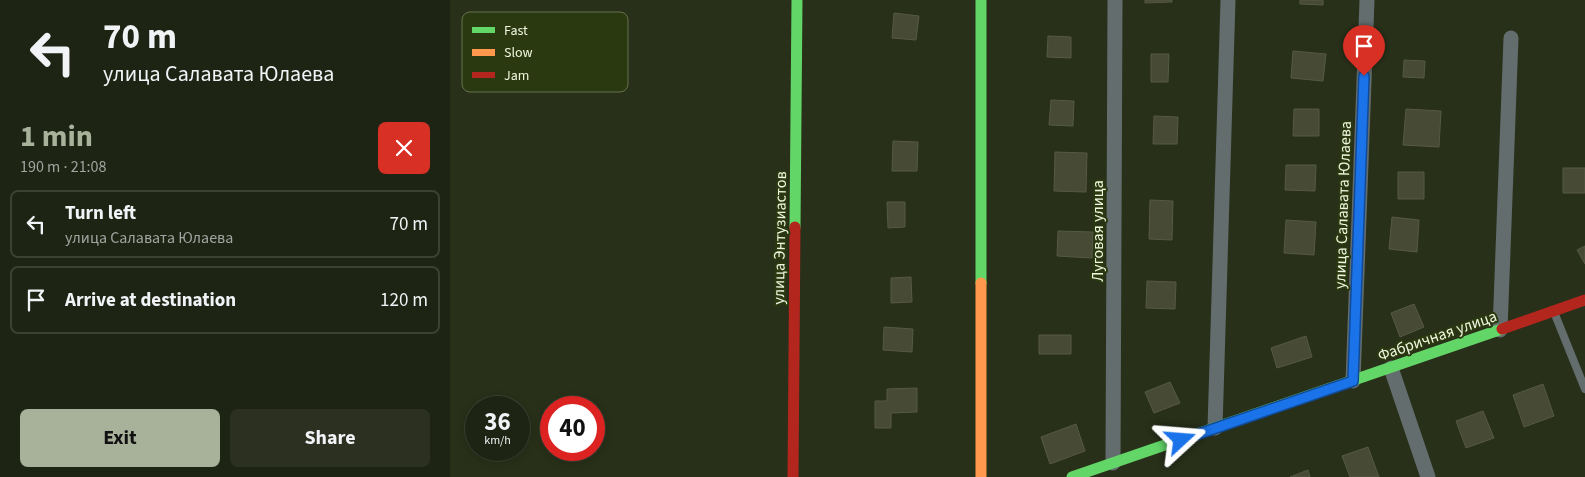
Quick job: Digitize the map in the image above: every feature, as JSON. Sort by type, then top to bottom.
[{"type":"street","name":"улица Энтузиастов","points":[[793,477],[797,0]]},
{"type":"street","points":[[980,477],[981,0]]},
{"type":"street","name":"Луговая улица","points":[[1114,463],[1115,0]]},
{"type":"street","points":[[1215,428],[1228,0]]},
{"type":"street","name":"улица Салавата Юлаева","points":[[1353,381],[1367,0]]},
{"type":"street","points":[[1500,330],[1511,38]]},
{"type":"street","name":"Фабричная улица","points":[[1072,477],[1585,300]]},
{"type":"street","points":[[1391,368],[1428,477]]},
{"type":"lane","points":[[1554,311],[1585,389]]},
{"type":"building","points":[[1145,0],[1172,0],[1172,2],[1145,3]]},
{"type":"building","points":[[1300,0],[1323,0],[1323,5],[1300,4]]},
{"type":"building","points":[[894,13],[919,16],[916,40],[892,38]]},
{"type":"building","points":[[1048,36],[1071,37],[1071,58],[1047,57]]},
{"type":"building","points":[[1293,51],[1326,54],[1323,81],[1291,78]]},
{"type":"building","points":[[1151,54],[1169,54],[1168,82],[1151,82]]},
{"type":"building","points":[[1404,60],[1425,61],[1424,78],[1403,77]]},
{"type":"building","points":[[1051,100],[1074,101],[1073,126],[1049,125]]},
{"type":"building","points":[[1294,109],[1319,109],[1319,136],[1293,136]]},
{"type":"building","points":[[1406,109],[1441,111],[1439,147],[1403,145]]},
{"type":"building","points":[[1154,116],[1178,117],[1177,144],[1153,144]]},
{"type":"building","points":[[893,141],[918,142],[917,171],[892,171]]},
{"type":"building","points":[[1055,152],[1087,153],[1086,192],[1054,191]]},
{"type":"building","points":[[1286,165],[1316,165],[1315,191],[1285,190]]},
{"type":"building","points":[[1563,168],[1585,168],[1585,193],[1563,193]]},
{"type":"building","points":[[1398,172],[1424,172],[1424,199],[1398,199]]},
{"type":"building","points":[[1150,200],[1173,201],[1172,240],[1149,239]]},
{"type":"building","points":[[887,202],[905,202],[905,227],[888,228]]},
{"type":"building","points":[[1392,217],[1419,220],[1417,252],[1389,249]]},
{"type":"building","points":[[1286,220],[1316,222],[1314,255],[1284,253]]},
{"type":"building","points":[[1058,231],[1093,232],[1092,258],[1057,256]]},
{"type":"building","points":[[1585,246],[1585,264],[1577,250]]},
{"type":"building","points":[[911,277],[912,302],[891,303],[891,278]]},
{"type":"building","points":[[1147,281],[1176,282],[1175,309],[1146,308]]},
{"type":"building","points":[[1414,304],[1424,327],[1400,337],[1391,313]]},
{"type":"building","points":[[884,327],[913,329],[912,352],[883,350]]},
{"type":"building","points":[[1039,335],[1071,335],[1071,354],[1039,354]]},
{"type":"building","points":[[1306,336],[1312,357],[1277,368],[1271,348]]},
{"type":"building","points":[[1170,382],[1180,403],[1154,413],[1145,392]]},
{"type":"building","points":[[1543,384],[1554,416],[1524,427],[1513,395]]},
{"type":"building","points":[[917,388],[917,412],[891,413],[891,428],[875,428],[875,401],[887,401],[887,389]]},
{"type":"building","points":[[1483,411],[1494,438],[1466,448],[1456,421]]},
{"type":"building","points":[[1076,424],[1085,451],[1050,464],[1041,437]]},
{"type":"building","points":[[1368,447],[1379,477],[1350,477],[1342,456]]},
{"type":"building","points":[[1308,470],[1310,477],[1290,477]]},
{"type":"traffic: fast","points":[[795,227],[797,0]]},
{"type":"traffic: fast","points":[[981,0],[981,283]]},
{"type":"traffic: fast","points":[[1072,477],[1502,329]]},
{"type":"traffic: slow","points":[[981,283],[981,477]]},
{"type":"traffic: jam","points":[[793,477],[795,227]]},
{"type":"traffic: jam","points":[[1502,329],[1585,300]]},
{"type":"route","points":[[1181,440],[1353,381],[1364,76]]}]
